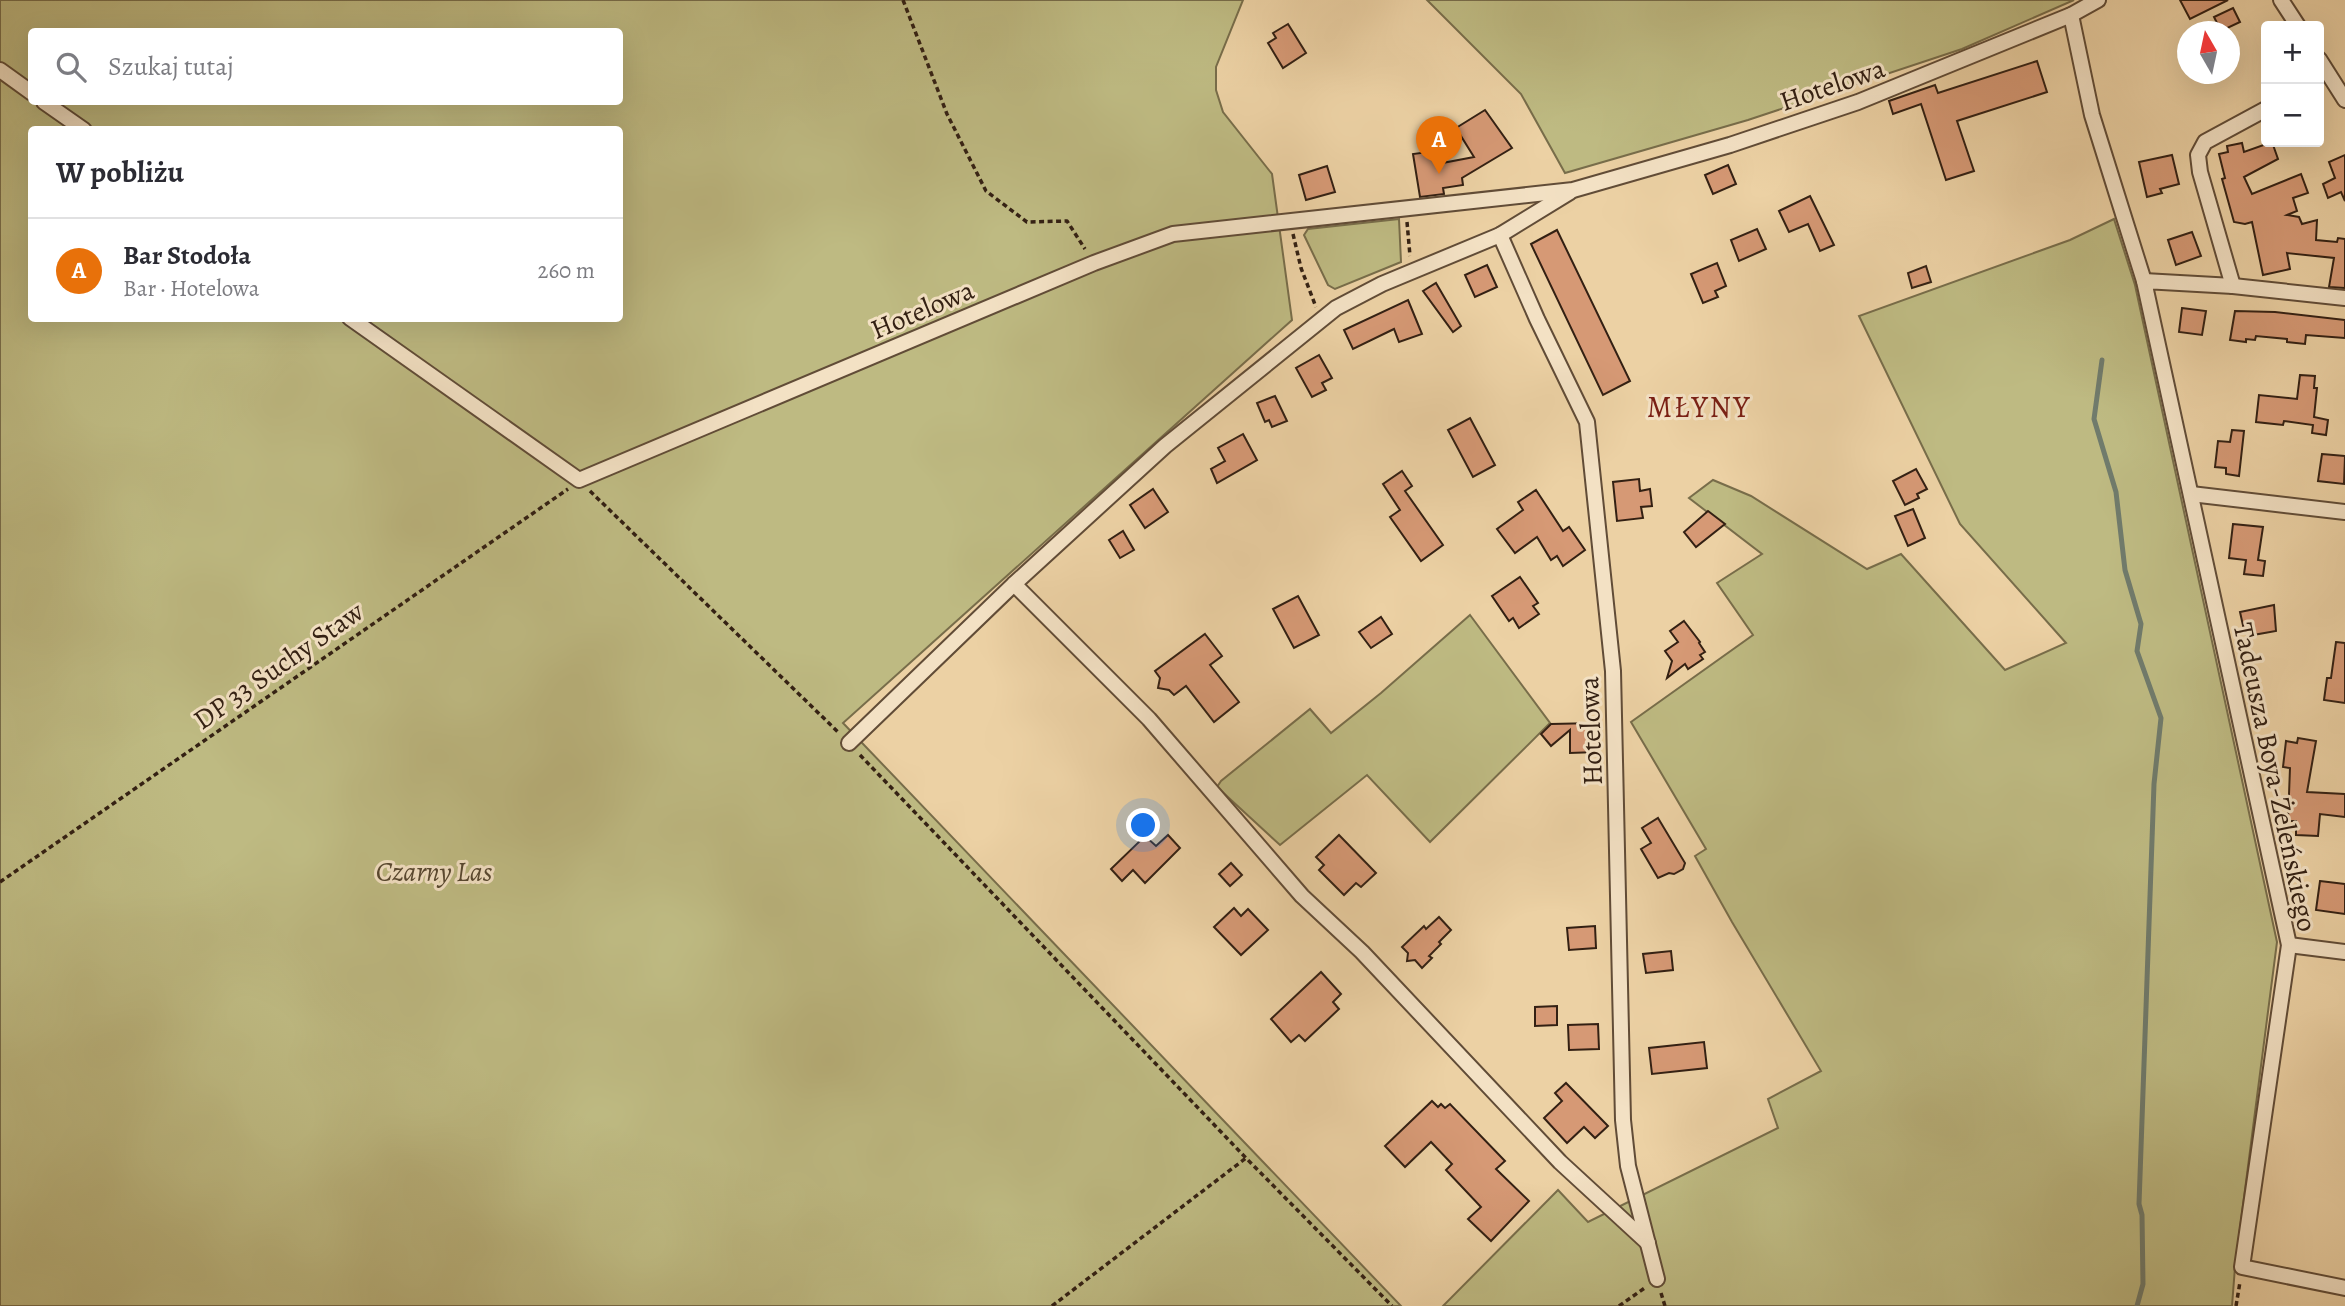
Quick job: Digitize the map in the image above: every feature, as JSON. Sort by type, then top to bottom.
[{"type":"street","name":"Hotelowa","points":[[579,481],[1094,263],[1173,234],[1573,190],[1730,145],[1858,103],[2071,16],[2098,0]]},
{"type":"street","points":[[2281,0],[2295,21]]},
{"type":"street","name":"Tadeusza Boya-Żeleńskiego","points":[[2071,16],[2092,115],[2144,281],[2289,945],[2242,1266]]},
{"type":"street","points":[[0,70],[28,90]]},
{"type":"street","points":[[2324,79],[2345,100]]},
{"type":"street","points":[[48,105],[78,126]]},
{"type":"street","points":[[2233,286],[2200,172],[2198,155],[2205,142],[2261,112]]},
{"type":"street","name":"Hotelowa","points":[[849,743],[1014,583],[1165,446],[1321,320],[1354,297],[1500,235],[1573,190]]},
{"type":"street","name":"Hotelowa","points":[[1500,235],[1587,422],[1613,671],[1623,1120],[1628,1166],[1657,1279]]},
{"type":"street","points":[[2144,281],[2233,286],[2345,298]]},
{"type":"street","points":[[356,322],[579,481]]},
{"type":"street","points":[[2191,494],[2345,512]]},
{"type":"street","points":[[1014,583],[1149,719],[1302,896],[1362,952],[1560,1162],[1648,1243]]},
{"type":"street","points":[[2289,945],[2345,952]]},
{"type":"street","points":[[2242,1266],[2345,1288]]},
{"type":"path","points":[[904,0],[947,114],[986,191],[1027,222],[1067,221],[1094,263]]},
{"type":"path","points":[[1405,209],[1412,272]]},
{"type":"path","points":[[1289,222],[1301,268],[1321,320]]},
{"type":"path","points":[[579,481],[849,743],[1246,1158],[1392,1306]]},
{"type":"path","name":"DP 33 Suchy Staw","points":[[0,882],[579,481]]},
{"type":"path","points":[[1052,1306],[1246,1158]]},
{"type":"path","points":[[2236,1306],[2242,1266]]},
{"type":"path","points":[[1619,1306],[1657,1279]]},
{"type":"green space","name":"Czarny Las","points":[[0,0],[1243,0],[1216,67],[1216,90],[1223,112],[1272,174],[1292,320],[843,723],[1401,1306],[0,1306]]},
{"type":"green space","points":[[1427,0],[2074,0],[1962,49],[1748,120],[1565,173],[1521,94]]},
{"type":"green space","points":[[1399,219],[1401,262],[1335,289],[1328,285],[1304,235],[1308,229]]},
{"type":"green space","points":[[2114,219],[2135,285],[2277,942],[2232,1306],[1443,1306],[1558,1190],[1588,1222],[1778,1128],[1768,1099],[1821,1071],[1695,856],[1706,849],[1631,722],[1753,635],[1717,583],[1762,554],[1689,498],[1713,480],[1751,496],[1867,569],[1901,554],[2005,670],[2066,643],[1960,524],[1859,316],[2070,240]]},
{"type":"green space","points":[[1470,615],[1550,723],[1430,842],[1367,775],[1280,845],[1217,787],[1310,709],[1331,733]]},
{"type":"building","points":[[2180,0],[2228,0],[2190,19]]},
{"type":"building","points":[[2233,8],[2240,21],[2216,21],[2214,17]]},
{"type":"building","points":[[1288,24],[1306,53],[1283,68],[1268,43],[1276,38],[1273,33]]},
{"type":"building","points":[[2037,61],[2047,92],[1957,121],[1974,171],[1946,180],[1921,104],[1893,114],[1889,101],[1935,85],[1938,93]]},
{"type":"building","points":[[1485,110],[1512,148],[1462,178],[1463,185],[1443,188],[1444,194],[1420,197],[1413,154],[1435,151],[1437,164],[1474,157],[1456,128]]},
{"type":"building","points":[[2242,143],[2244,152],[2261,146],[2274,147],[2278,159],[2244,177],[2252,194],[2301,174],[2308,193],[2293,198],[2297,211],[2287,215],[2299,217],[2302,224],[2317,220],[2316,240],[2337,242],[2338,238],[2345,239],[2345,288],[2329,287],[2334,258],[2287,253],[2290,269],[2263,275],[2252,222],[2234,222],[2222,179],[2225,178],[2219,154],[2228,152],[2227,146]]},
{"type":"building","points":[[2172,155],[2179,184],[2160,189],[2162,193],[2147,197],[2139,162]]},
{"type":"building","points":[[2345,155],[2345,201],[2341,192],[2328,198],[2323,184],[2335,178],[2329,162]]},
{"type":"building","points":[[1728,165],[1736,184],[1713,194],[1705,175]]},
{"type":"building","points":[[1327,166],[1335,192],[1306,200],[1299,175]]},
{"type":"building","points":[[1810,196],[1834,245],[1820,251],[1808,224],[1789,232],[1779,211]]},
{"type":"building","points":[[1757,229],[1766,249],[1739,261],[1731,240]]},
{"type":"building","points":[[1557,230],[1630,381],[1603,395],[1531,244]]},
{"type":"building","points":[[2192,232],[2201,256],[2176,265],[2168,240]]},
{"type":"building","points":[[1717,263],[1726,286],[1715,291],[1718,297],[1703,303],[1691,274]]},
{"type":"building","points":[[1487,265],[1497,287],[1475,297],[1465,275]]},
{"type":"building","points":[[1926,266],[1931,282],[1912,288],[1908,273]]},
{"type":"building","points":[[1436,283],[1461,326],[1453,332],[1423,291]]},
{"type":"building","points":[[1408,300],[1422,334],[1399,342],[1394,329],[1353,349],[1344,330]]},
{"type":"building","points":[[2182,308],[2206,311],[2202,335],[2179,332]]},
{"type":"building","points":[[2235,311],[2275,312],[2345,320],[2345,338],[2306,335],[2305,344],[2256,336],[2255,340],[2246,339],[2246,342],[2230,340]]},
{"type":"building","points":[[1319,355],[1332,378],[1322,383],[1326,390],[1312,397],[1296,368]]},
{"type":"building","points":[[2300,375],[2315,376],[2314,388],[2317,388],[2314,417],[2328,420],[2326,435],[2312,433],[2313,425],[2284,421],[2283,425],[2256,422],[2259,395],[2297,399]]},
{"type":"building","points":[[1275,396],[1287,421],[1272,427],[1269,420],[1265,422],[1257,403]]},
{"type":"building","points":[[1470,418],[1495,465],[1473,477],[1448,430]]},
{"type":"building","points":[[2232,430],[2244,431],[2239,476],[2226,474],[2226,468],[2215,467],[2218,441],[2230,442]]},
{"type":"building","points":[[1243,434],[1257,460],[1217,483],[1211,469],[1225,461],[1218,448]]},
{"type":"building","points":[[2322,454],[2345,456],[2344,484],[2318,481]]},
{"type":"building","points":[[1916,469],[1927,489],[1917,494],[1919,498],[1905,505],[1893,481]]},
{"type":"building","points":[[1402,471],[1412,486],[1405,491],[1443,545],[1421,561],[1390,517],[1400,510],[1383,484]]},
{"type":"building","points":[[1639,479],[1640,491],[1650,489],[1652,506],[1641,507],[1643,518],[1617,521],[1613,482]]},
{"type":"building","points":[[1153,489],[1168,512],[1145,528],[1130,505]]},
{"type":"building","points":[[1536,490],[1563,531],[1569,527],[1585,550],[1563,566],[1557,556],[1551,560],[1537,537],[1515,553],[1497,529],[1523,510],[1518,502]]},
{"type":"building","points":[[1913,509],[1925,538],[1908,546],[1895,516]]},
{"type":"building","points":[[1708,511],[1725,524],[1696,547],[1684,532]]},
{"type":"building","points":[[2233,524],[2263,527],[2258,560],[2265,561],[2263,576],[2244,574],[2246,560],[2229,558]]},
{"type":"building","points":[[1123,531],[1134,550],[1120,558],[1109,540]]},
{"type":"building","points":[[1520,577],[1538,603],[1533,606],[1539,614],[1519,628],[1513,618],[1509,621],[1492,596]]},
{"type":"building","points":[[1298,596],[1319,635],[1294,648],[1273,609]]},
{"type":"building","points":[[2274,605],[2276,631],[2253,635],[2252,629],[2244,630],[2240,612]]},
{"type":"building","points":[[1381,617],[1392,634],[1371,648],[1359,632]]},
{"type":"building","points":[[1684,621],[1705,652],[1700,655],[1703,659],[1688,669],[1685,664],[1667,678],[1672,661],[1665,651],[1678,642],[1670,631]]},
{"type":"building","points":[[1205,634],[1222,656],[1210,665],[1239,702],[1214,722],[1186,686],[1174,695],[1169,690],[1158,688],[1160,678],[1155,671]]},
{"type":"building","points":[[2336,642],[2345,643],[2345,703],[2324,700],[2327,678],[2331,678]]},
{"type":"building","points":[[1596,723],[1597,752],[1570,753],[1570,730],[1551,746],[1541,734],[1551,724]]},
{"type":"building","points":[[2298,738],[2316,741],[2307,792],[2345,794],[2345,817],[2320,814],[2318,836],[2296,835],[2296,821],[2288,821],[2290,768],[2283,767],[2286,741],[2297,743]]},
{"type":"building","points":[[1658,818],[1685,863],[1683,869],[1674,874],[1669,873],[1658,878],[1641,849],[1651,843],[1642,828]]},
{"type":"building","points":[[1168,835],[1180,848],[1145,883],[1133,870],[1122,881],[1111,869],[1145,836],[1156,846]]},
{"type":"building","points":[[1339,835],[1376,873],[1361,887],[1356,883],[1344,895],[1319,870],[1324,865],[1316,857]]},
{"type":"building","points":[[1231,863],[1242,875],[1230,886],[1219,874]]},
{"type":"building","points":[[2320,881],[2345,884],[2345,914],[2316,910]]},
{"type":"building","points":[[1234,908],[1241,916],[1248,909],[1268,930],[1241,955],[1214,927]]},
{"type":"building","points":[[1439,917],[1451,930],[1429,956],[1432,958],[1422,968],[1415,960],[1407,961],[1408,953],[1402,947],[1424,926],[1426,929]]},
{"type":"building","points":[[1595,926],[1596,948],[1569,950],[1567,928]]},
{"type":"building","points":[[1671,951],[1673,970],[1646,973],[1643,954]]},
{"type":"building","points":[[1321,972],[1341,994],[1333,1002],[1339,1009],[1305,1041],[1299,1035],[1291,1042],[1271,1019]]},
{"type":"building","points":[[1557,1006],[1557,1025],[1535,1026],[1535,1007]]},
{"type":"building","points":[[1598,1024],[1599,1049],[1569,1050],[1568,1025]]},
{"type":"building","points":[[1704,1042],[1707,1068],[1652,1074],[1649,1048]]},
{"type":"building","points":[[1566,1083],[1608,1126],[1595,1138],[1584,1127],[1567,1143],[1544,1118],[1562,1101],[1555,1093]]},
{"type":"building","points":[[1432,1101],[1438,1107],[1441,1104],[1445,1108],[1450,1104],[1505,1161],[1496,1169],[1529,1201],[1491,1241],[1468,1219],[1481,1207],[1446,1170],[1452,1164],[1431,1142],[1405,1167],[1385,1146]]},
{"type":"waterway","points":[[2102,360],[2094,419],[2116,492],[2125,570],[2141,624],[2137,651],[2161,718],[2154,784],[2139,1204],[2142,1215],[2143,1284],[2137,1306]]},
{"type":"place","name":"Bar Stodoła","points":[[1439,174]]},
{"type":"district","name":"MŁYNY","points":[[1699,407]]}]
